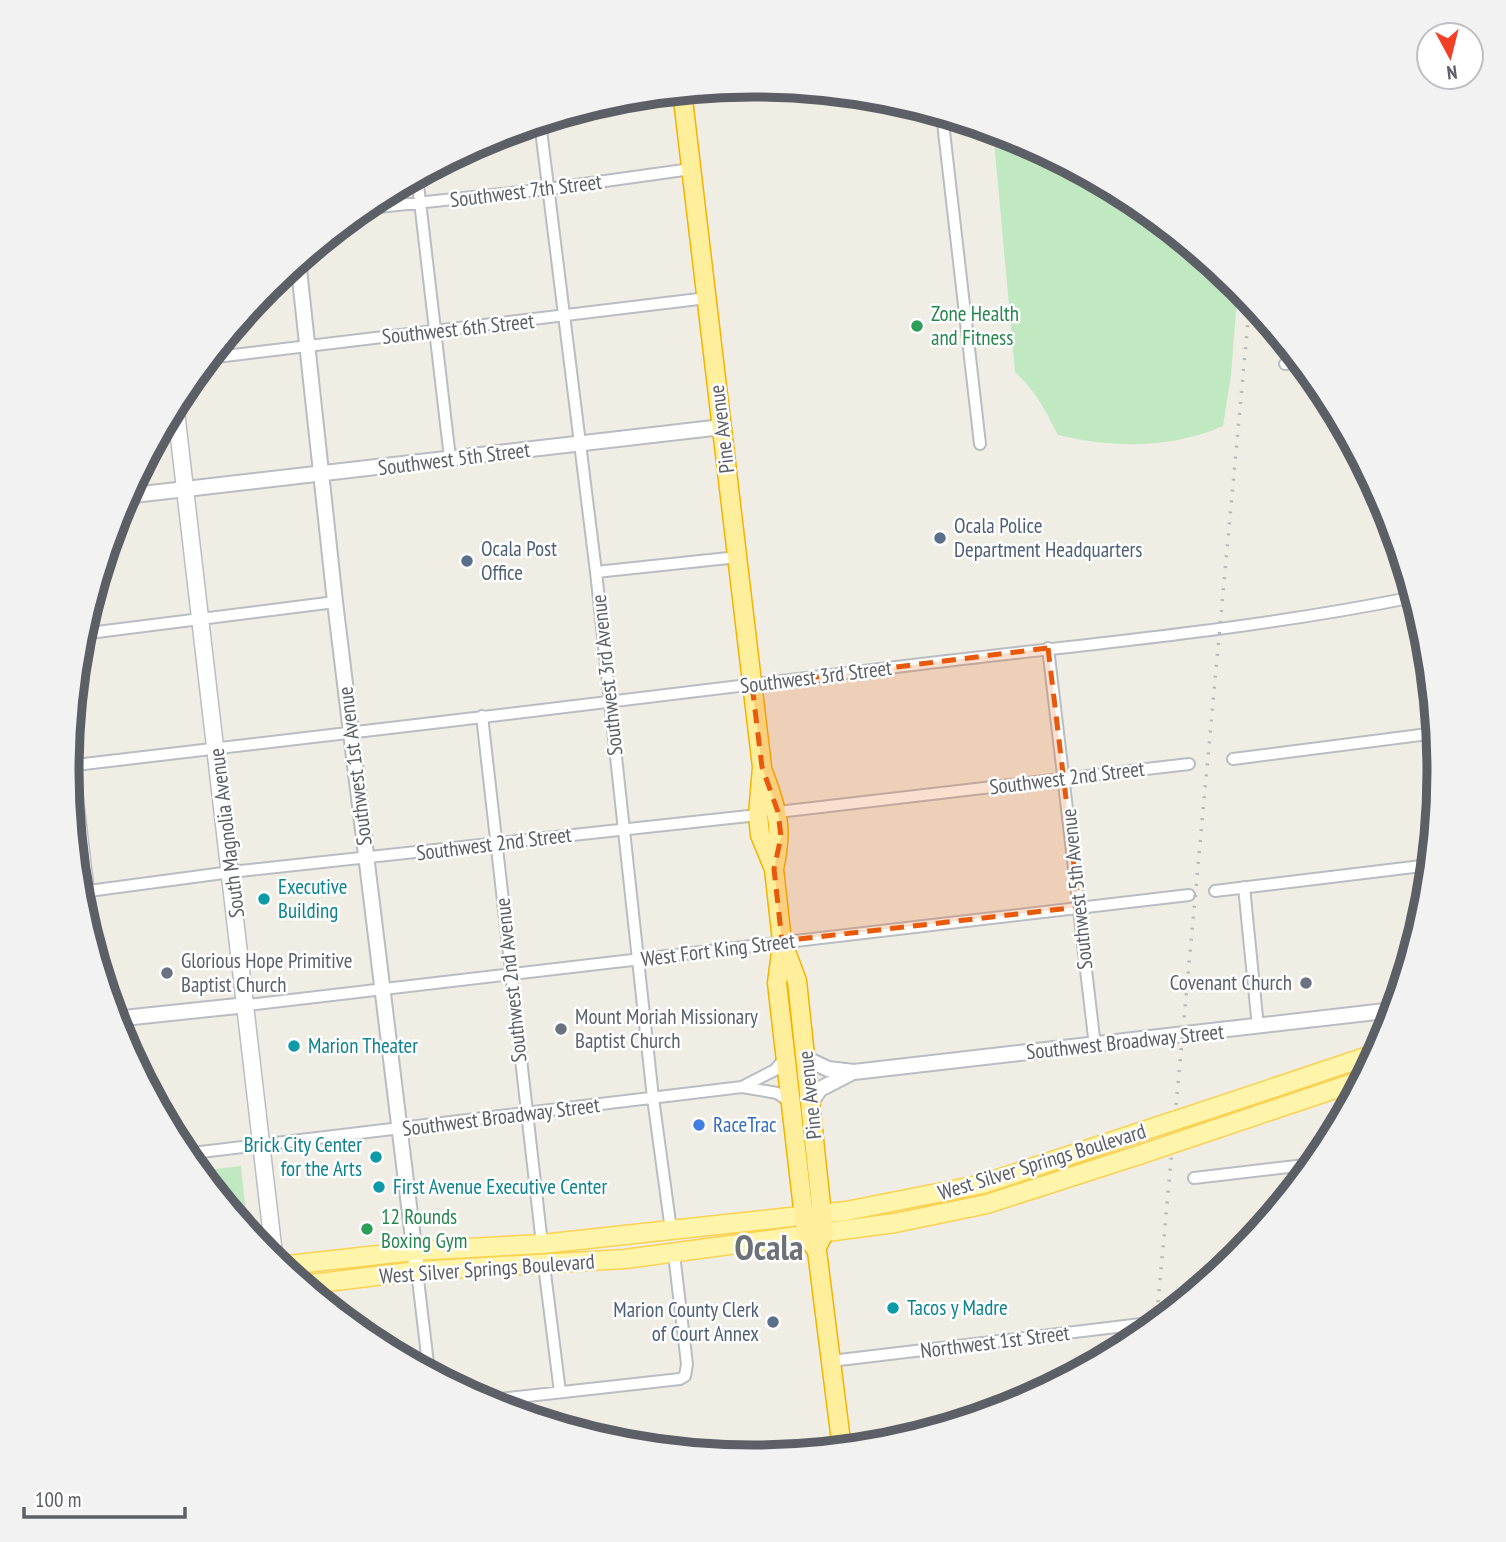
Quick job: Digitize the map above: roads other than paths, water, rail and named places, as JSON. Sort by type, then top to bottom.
[{"type":"highway","name":"Pine Avenue","points":[[683,101],[762,767],[758,815],[760,835],[774,869],[782,941],[777,983],[790,1102],[804,1215],[816,1239],[841,1439]]},
{"type":"highway","name":"Pine Avenue","points":[[762,767],[778,812],[781,837],[774,869]]},
{"type":"highway","name":"Pine Avenue","points":[[782,941],[797,981],[807,1059],[823,1213],[816,1239]]},
{"type":"main road","name":"South Magnolia Avenue","points":[[177,420],[247,1005],[266,1237]]},
{"type":"main road","name":"West Silver Springs Boulevard","points":[[292,1263],[607,1238],[823,1213],[964,1189],[1363,1058]]},
{"type":"main road","name":"West Silver Springs Boulevard","points":[[315,1284],[417,1271],[544,1265],[816,1239],[987,1204],[1350,1084]]},
{"type":"main road","points":[[544,1265],[559,1252],[591,1248],[607,1238]]},
{"type":"main road","points":[[481,1267],[529,1259],[542,1244]]},
{"type":"street","points":[[943,125],[980,444]]},
{"type":"street","name":"Southwest 3rd Avenue","points":[[541,131],[596,572],[653,1098],[671,1230]]},
{"type":"street","name":"Southwest 7th Street","points":[[384,207],[548,189],[691,169]]},
{"type":"street","points":[[418,186],[450,458]]},
{"type":"street","name":"Southwest 1st Avenue","points":[[299,272],[350,732],[417,1271]]},
{"type":"street","name":"Southwest 6th Street","points":[[222,356],[706,298]]},
{"type":"street","points":[[1285,364],[1290,363]]},
{"type":"street","name":"Southwest 5th Street","points":[[138,494],[722,427]]},
{"type":"street","points":[[596,572],[737,557]]},
{"type":"street","name":"Southwest 3rd Street","points":[[79,759],[217,747],[1048,648],[1228,630],[1314,618],[1405,599]]},
{"type":"street","points":[[94,632],[335,602]]},
{"type":"street","name":"Southwest 5th Avenue","points":[[1048,648],[1094,1046]]},
{"type":"street","name":"Southwest 2nd Avenue","points":[[482,716],[542,1244]]},
{"type":"street","points":[[1233,759],[1426,734]]},
{"type":"street","name":"Southwest 2nd Street","points":[[778,812],[1189,764]]},
{"type":"street","name":"Southwest 2nd Street","points":[[90,890],[231,872],[758,815]]},
{"type":"street","points":[[1215,891],[1420,866]]},
{"type":"street","points":[[1244,887],[1258,1027]]},
{"type":"street","name":"West Fort King Street","points":[[247,1005],[1189,895]]},
{"type":"street","points":[[126,1018],[247,1005]]},
{"type":"street","name":"Southwest Broadway Street","points":[[807,1059],[828,1069],[854,1072],[1382,1011]]},
{"type":"street","name":"Southwest Broadway Street","points":[[743,1087],[774,1071],[785,1058]]},
{"type":"street","name":"Southwest Broadway Street","points":[[811,1102],[820,1089],[854,1072]]},
{"type":"street","name":"Southwest Broadway Street","points":[[197,1153],[743,1087],[777,1093],[790,1102]]},
{"type":"street","points":[[1194,1178],[1299,1166]]},
{"type":"street","points":[[506,1398],[680,1379],[685,1376],[687,1364],[674,1254]]},
{"type":"street","points":[[544,1265],[560,1392]]},
{"type":"street","points":[[417,1271],[428,1361]]},
{"type":"street","name":"Northwest 1st Street","points":[[831,1361],[1138,1324]]},
{"type":"railway","points":[[1157,1310],[1249,314]]},
{"type":"place","name":"Zone Health and Fitness","points":[[917,326]]},
{"type":"place","name":"Ocala Police Department Headquarters","points":[[940,538]]},
{"type":"place","name":"Ocala Post Office","points":[[467,561]]},
{"type":"place","name":"Executive Building","points":[[264,899]]},
{"type":"place","name":"Glorious Hope Primitive Baptist Church","points":[[167,973]]},
{"type":"place","name":"Covenant Church","points":[[1306,983]]},
{"type":"place","name":"Mount Moriah Missionary Baptist Church","points":[[561,1029]]},
{"type":"place","name":"Marion Theater","points":[[294,1046]]},
{"type":"place","name":"RaceTrac","points":[[699,1125]]},
{"type":"place","name":"Brick City Center for the Arts","points":[[376,1157]]},
{"type":"place","name":"First Avenue Executive Center","points":[[379,1187]]},
{"type":"place","name":"12 Rounds Boxing Gym","points":[[367,1229]]},
{"type":"place","name":"Tacos y Madre","points":[[893,1308]]},
{"type":"place","name":"Marion County Clerk of Court Annex","points":[[773,1322]]},
{"type":"district","name":"Ocala","points":[[769,1248]]}]
